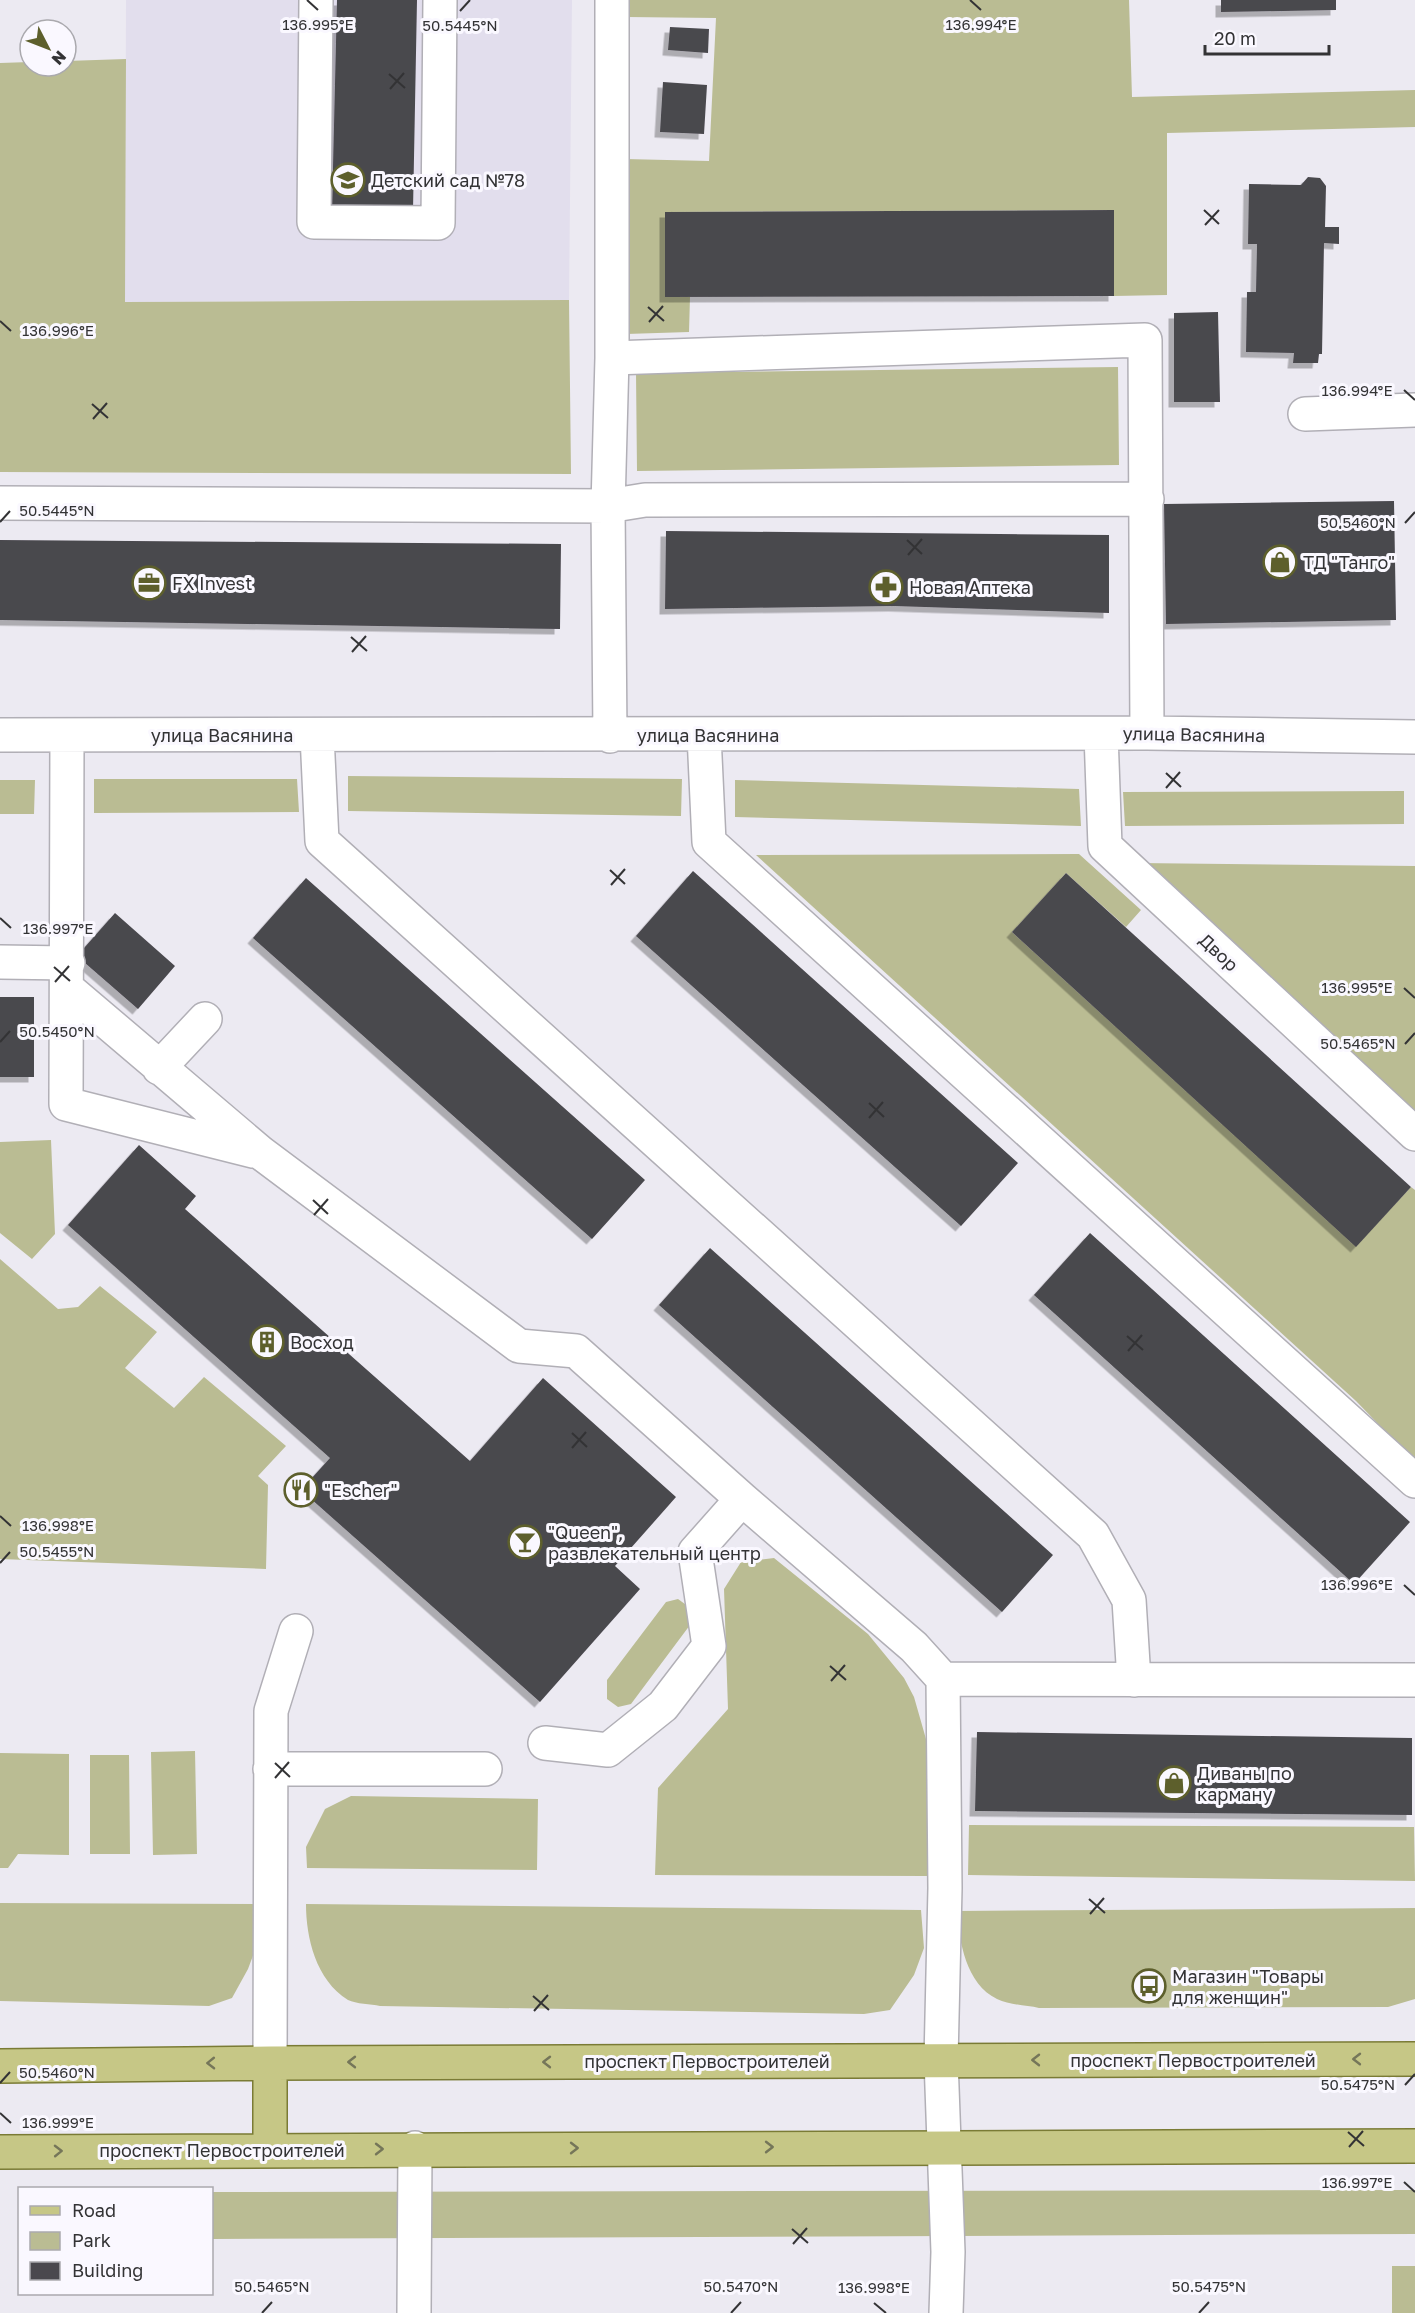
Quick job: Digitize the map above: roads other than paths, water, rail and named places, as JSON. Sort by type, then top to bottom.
[{"type":"main road","name":"проспект Первостроителей","points":[[0,2066],[1415,2059]]},
{"type":"main road","points":[[270,2063],[270,2150]]},
{"type":"main road","name":"проспект Первостроителей","points":[[0,2152],[415,2148],[1415,2146]]},
{"type":"street","points":[[316,0],[314,222],[438,224],[440,0]]},
{"type":"street","points":[[610,736],[608,506],[612,358],[612,0]]},
{"type":"street","points":[[612,358],[1145,340],[1147,733]]},
{"type":"street","points":[[1305,414],[1415,410]]},
{"type":"street","points":[[0,503],[608,506],[645,500],[1147,499]]},
{"type":"street","name":"улица Васянина","points":[[0,735],[610,736],[1147,733],[1415,737]]},
{"type":"street","name":"Двор","points":[[1101,734],[1105,846],[1415,1134]]},
{"type":"street","points":[[67,735],[66,1104],[261,1153]]},
{"type":"street","points":[[317,735],[322,841],[1093,1535],[1129,1600],[1134,1680]]},
{"type":"street","points":[[704,735],[709,842],[1415,1481]]},
{"type":"street","points":[[0,962],[68,976],[159,1068],[261,1153],[519,1346],[576,1351],[742,1499],[914,1647],[943,1679],[945,1888],[941,2060],[948,2252],[946,2313]]},
{"type":"street","points":[[159,1068],[205,1019]]},
{"type":"street","points":[[545,1743],[608,1750],[663,1706],[709,1646],[695,1552],[742,1499]]},
{"type":"street","points":[[270,2063],[271,1711],[296,1631]]},
{"type":"street","points":[[943,1679],[1415,1680]]},
{"type":"street","points":[[270,1769],[485,1769]]},
{"type":"street","points":[[414,2313],[415,2148]]},
{"type":"place","name":"Детский сад №78","points":[[348,180]]},
{"type":"place","name":"ТД \"Танго\"","points":[[1280,562]]},
{"type":"place","name":"FX Invest","points":[[149,583]]},
{"type":"place","name":"Новая Аптека","points":[[886,587]]},
{"type":"place","name":"Восход","points":[[267,1342]]},
{"type":"place","name":"\"Escher\"","points":[[301,1490]]},
{"type":"place","name":"\"Queen\", развлекательный центр","points":[[525,1542]]},
{"type":"place","name":"Диваны по карману","points":[[1174,1783]]},
{"type":"place","name":"Магазин \"Товары для женщин\"","points":[[1149,1986]]}]
